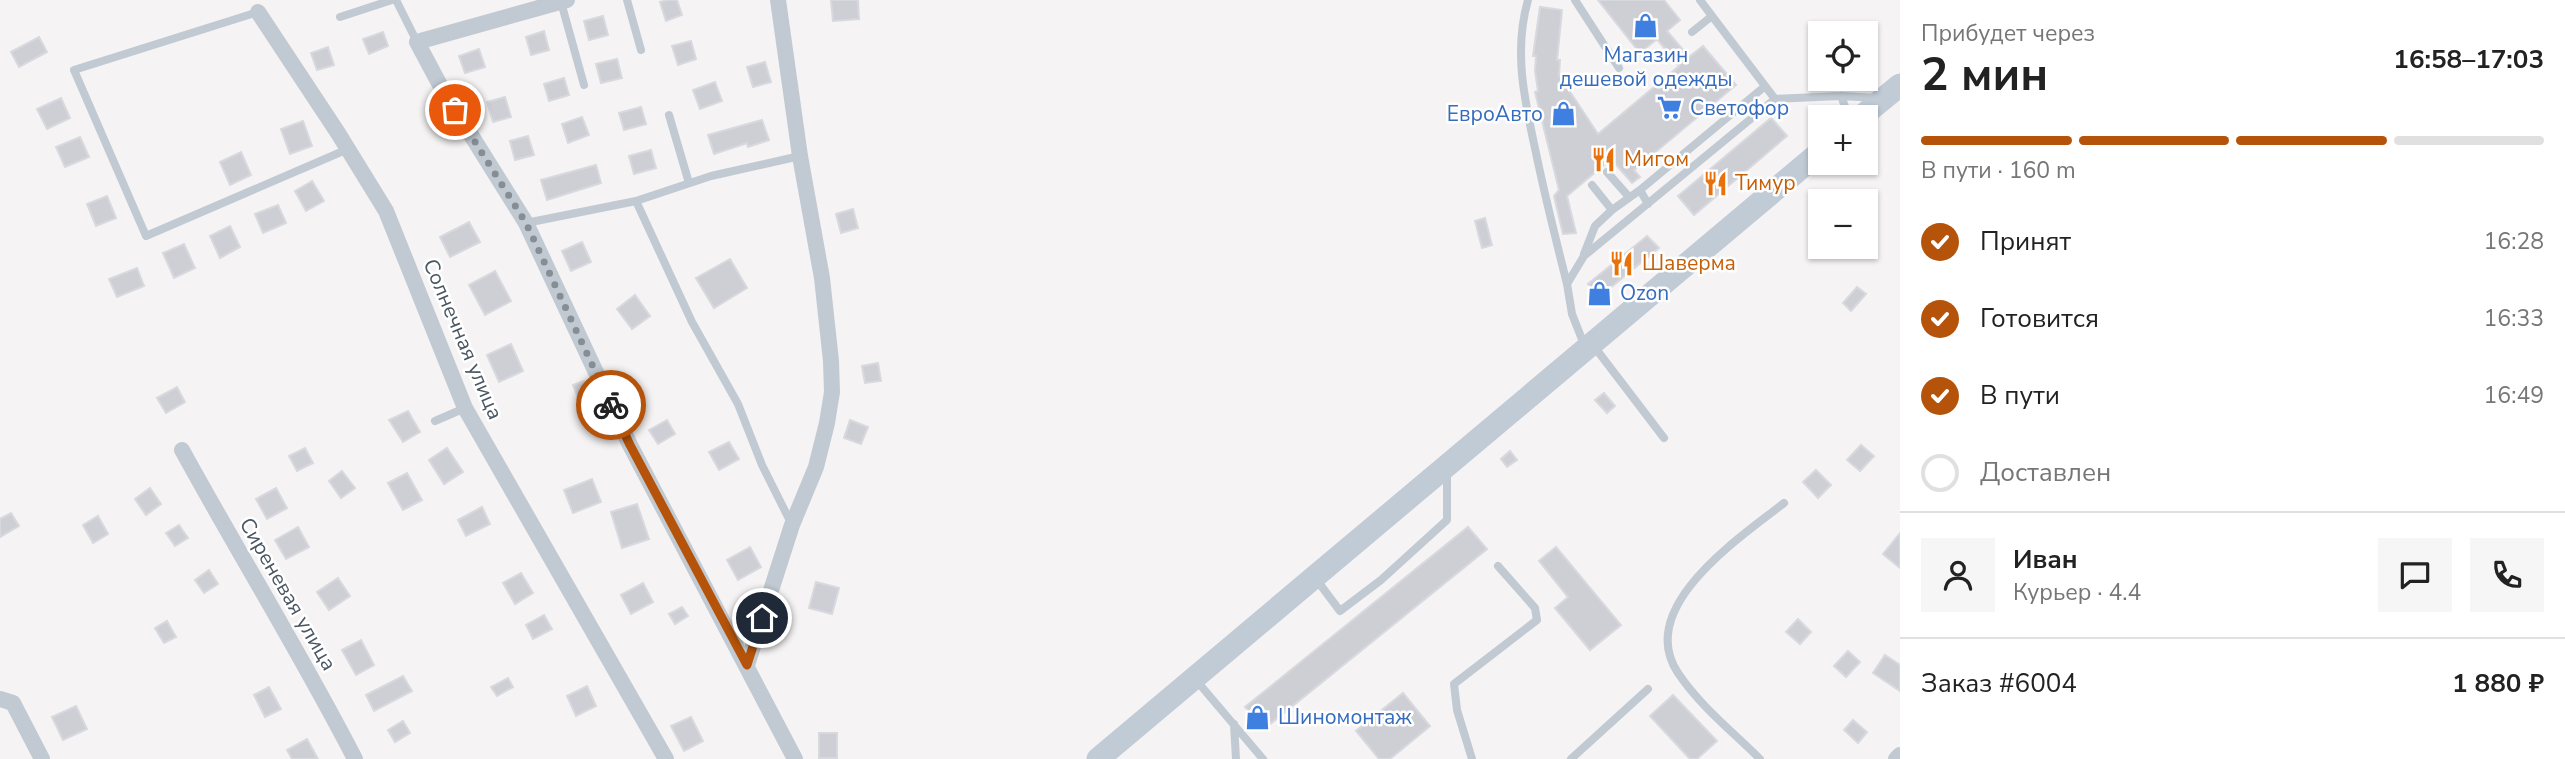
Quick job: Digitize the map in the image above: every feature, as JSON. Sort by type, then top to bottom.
[{"type":"main road","points":[[1876,105],[1892,92]]},
{"type":"main road","points":[[1098,759],[1808,162]]},
{"type":"street","points":[[747,665],[792,525],[816,467],[832,392],[822,278],[800,156],[778,0]]},
{"type":"street","points":[[564,1],[417,42],[441,87],[526,223],[630,445],[795,759]]},
{"type":"street","name":"Солнечная улица","points":[[258,12],[386,211],[465,408],[666,759]]},
{"type":"street","name":"Сиреневая улица","points":[[182,450],[263,595],[308,669],[355,759]]},
{"type":"street","points":[[0,699],[13,703],[42,759]]},
{"type":"street","points":[[1896,759],[1900,755]]},
{"type":"lane","points":[[340,17],[394,0],[417,42]]},
{"type":"lane","points":[[626,0],[640,50]]},
{"type":"lane","points":[[1528,0],[1523,17],[1520,67],[1547,206],[1572,314],[1589,347],[1664,438]]},
{"type":"lane","points":[[1575,0],[1619,68]]},
{"type":"lane","points":[[1700,0],[1775,99]]},
{"type":"lane","points":[[564,1],[584,85]]},
{"type":"lane","points":[[258,12],[74,70],[146,236],[348,149]]},
{"type":"lane","points":[[1692,32],[1712,16]]},
{"type":"lane","points":[[1567,284],[1584,256],[1595,226],[1764,87]]},
{"type":"lane","points":[[1584,256],[1775,99],[1892,92]]},
{"type":"lane","points":[[1841,96],[1844,105]]},
{"type":"lane","points":[[669,115],[689,183]]},
{"type":"lane","points":[[526,223],[636,201],[689,183],[800,156]]},
{"type":"lane","points":[[1607,172],[1629,197]]},
{"type":"lane","points":[[1592,185],[1612,210]]},
{"type":"lane","points":[[1640,190],[1648,204]]},
{"type":"lane","points":[[636,201],[692,322],[738,404],[762,465],[792,525]]},
{"type":"lane","points":[[435,421],[465,408]]},
{"type":"lane","points":[[1315,577],[1340,611],[1381,580],[1447,520],[1448,466]]},
{"type":"lane","points":[[1760,759],[1694,694],[1677,672],[1670,655],[1668,636],[1672,615],[1709,562],[1784,503]]},
{"type":"lane","points":[[1472,759],[1457,710],[1454,684],[1537,621],[1535,608],[1498,566]]},
{"type":"lane","points":[[1195,677],[1263,759]]},
{"type":"lane","points":[[1571,759],[1648,689]]},
{"type":"lane","points":[[1234,724],[1236,759]]},
{"type":"building","points":[[677,0],[682,15],[666,21],[660,2]]},
{"type":"building","points":[[831,0],[858,0],[859,19],[833,21]]},
{"type":"building","points":[[1598,0],[1664,0],[1680,20],[1667,31],[1689,57],[1703,46],[1736,85],[1634,170],[1640,177],[1632,183],[1611,159],[1567,196],[1576,233],[1563,234],[1554,196],[1559,190],[1535,92],[1538,91],[1536,56],[1533,56],[1540,7],[1562,10],[1557,60],[1560,60],[1559,75],[1598,134],[1679,66],[1657,39],[1640,53]]},
{"type":"building","points":[[603,16],[608,35],[589,40],[584,21]]},
{"type":"building","points":[[544,31],[549,50],[531,55],[526,37]]},
{"type":"building","points":[[383,32],[388,46],[369,54],[363,39]]},
{"type":"building","points":[[39,37],[47,52],[19,67],[11,52]]},
{"type":"building","points":[[691,41],[696,59],[678,65],[672,46]]},
{"type":"building","points":[[328,47],[334,65],[317,70],[311,53]]},
{"type":"building","points":[[479,49],[485,67],[465,73],[459,56]]},
{"type":"building","points":[[617,59],[622,78],[601,83],[596,64]]},
{"type":"building","points":[[765,62],[771,82],[753,87],[747,67]]},
{"type":"building","points":[[564,78],[569,95],[549,101],[544,84]]},
{"type":"building","points":[[715,82],[722,101],[700,109],[693,90]]},
{"type":"building","points":[[505,97],[511,117],[493,122],[487,102]]},
{"type":"building","points":[[61,98],[70,118],[47,129],[37,109]]},
{"type":"building","points":[[641,107],[646,124],[624,130],[619,113]]},
{"type":"building","points":[[582,117],[589,135],[568,143],[562,124]]},
{"type":"building","points":[[1771,118],[1787,136],[1694,215],[1678,196]]},
{"type":"building","points":[[762,120],[769,140],[748,147],[747,143],[714,154],[708,135]]},
{"type":"building","points":[[303,121],[312,146],[290,154],[281,129]]},
{"type":"building","points":[[528,136],[534,155],[515,160],[510,141]]},
{"type":"building","points":[[80,137],[89,157],[65,167],[56,147]]},
{"type":"building","points":[[651,150],[656,168],[634,174],[629,156]]},
{"type":"building","points":[[241,152],[251,175],[230,185],[220,162]]},
{"type":"building","points":[[596,165],[601,183],[547,200],[541,180]]},
{"type":"building","points":[[312,181],[324,201],[306,211],[295,191]]},
{"type":"building","points":[[107,196],[116,218],[96,226],[87,204]]},
{"type":"building","points":[[278,205],[286,223],[263,233],[255,214]]},
{"type":"building","points":[[853,209],[858,228],[841,233],[836,214]]},
{"type":"building","points":[[1485,218],[1492,245],[1482,248],[1475,221]]},
{"type":"building","points":[[469,222],[480,242],[450,257],[440,237]]},
{"type":"building","points":[[230,226],[240,247],[220,258],[210,236]]},
{"type":"building","points":[[1647,236],[1659,248],[1599,297],[1588,284]]},
{"type":"building","points":[[582,242],[591,262],[571,271],[562,251]]},
{"type":"building","points":[[184,244],[195,268],[174,278],[163,253]]},
{"type":"building","points":[[730,259],[747,288],[714,308],[696,278]]},
{"type":"building","points":[[137,268],[144,286],[117,297],[109,279]]},
{"type":"building","points":[[495,271],[511,301],[485,315],[469,285]]},
{"type":"building","points":[[1857,287],[1866,294],[1851,311],[1843,303]]},
{"type":"building","points":[[635,295],[650,316],[632,329],[617,309]]},
{"type":"building","points":[[511,344],[523,371],[499,382],[487,355]]},
{"type":"building","points":[[878,363],[881,381],[865,383],[862,366]]},
{"type":"building","points":[[584,381],[591,399],[580,403],[573,385]]},
{"type":"building","points":[[177,387],[185,402],[166,413],[157,398]]},
{"type":"building","points":[[1604,393],[1615,406],[1607,413],[1595,400]]},
{"type":"building","points":[[408,411],[420,432],[403,442],[389,420]]},
{"type":"building","points":[[667,420],[675,434],[658,444],[649,430]]},
{"type":"building","points":[[850,420],[868,427],[861,444],[844,438]]},
{"type":"building","points":[[729,442],[739,459],[719,470],[709,452]]},
{"type":"building","points":[[1861,445],[1874,456],[1860,471],[1847,460]]},
{"type":"building","points":[[305,448],[313,463],[297,471],[289,456]]},
{"type":"building","points":[[447,448],[463,472],[444,484],[429,460]]},
{"type":"building","points":[[1510,451],[1517,460],[1507,467],[1501,459]]},
{"type":"building","points":[[1816,470],[1831,485],[1818,498],[1803,482]]},
{"type":"building","points":[[342,471],[355,488],[341,498],[329,481]]},
{"type":"building","points":[[407,473],[422,500],[403,510],[388,483]]},
{"type":"building","points":[[592,479],[601,502],[573,513],[564,490]]},
{"type":"building","points":[[150,488],[161,504],[146,515],[135,499]]},
{"type":"building","points":[[276,488],[287,508],[267,519],[256,499]]},
{"type":"building","points":[[637,504],[649,539],[622,548],[611,512]]},
{"type":"building","points":[[482,507],[490,524],[466,536],[458,520]]},
{"type":"building","points":[[11,513],[19,526],[0,537],[0,519]]},
{"type":"building","points":[[98,516],[108,534],[93,543],[83,525]]},
{"type":"building","points":[[179,525],[188,538],[175,546],[166,533]]},
{"type":"building","points":[[298,527],[309,547],[286,559],[275,540]]},
{"type":"building","points":[[1468,527],[1487,549],[1264,729],[1245,707]]},
{"type":"building","points":[[1900,533],[1900,568],[1883,554]]},
{"type":"building","points":[[750,547],[761,567],[738,580],[727,560]]},
{"type":"building","points":[[1556,547],[1621,625],[1590,650],[1555,608],[1568,597],[1539,561]]},
{"type":"building","points":[[209,570],[218,584],[204,593],[195,580]]},
{"type":"building","points":[[521,573],[533,593],[515,604],[503,583]]},
{"type":"building","points":[[338,578],[350,596],[329,610],[317,592]]},
{"type":"building","points":[[816,582],[839,588],[832,614],[809,608]]},
{"type":"building","points":[[643,583],[653,602],[631,614],[621,595]]},
{"type":"building","points":[[682,607],[688,616],[675,624],[669,614]]},
{"type":"building","points":[[544,615],[552,629],[533,639],[526,625]]},
{"type":"building","points":[[1798,619],[1811,632],[1800,644],[1786,632]]},
{"type":"building","points":[[167,621],[176,637],[164,643],[155,628]]},
{"type":"building","points":[[361,640],[374,665],[356,675],[342,650]]},
{"type":"building","points":[[1848,651],[1860,662],[1846,677],[1834,666]]},
{"type":"building","points":[[1885,655],[1900,665],[1900,691],[1873,673]]},
{"type":"building","points":[[403,676],[412,691],[374,711],[366,695]]},
{"type":"building","points":[[508,678],[513,687],[497,696],[491,687]]},
{"type":"building","points":[[587,686],[596,706],[576,716],[567,696]]},
{"type":"building","points":[[269,687],[281,709],[265,717],[254,695]]},
{"type":"building","points":[[1403,693],[1430,726],[1390,759],[1379,759],[1356,731]]},
{"type":"building","points":[[1673,695],[1717,741],[1697,759],[1690,759],[1650,716]]},
{"type":"building","points":[[76,706],[87,729],[63,740],[52,717]]},
{"type":"building","points":[[691,717],[703,741],[684,751],[671,726]]},
{"type":"building","points":[[1853,720],[1867,732],[1858,743],[1844,730]]},
{"type":"building","points":[[403,721],[410,733],[395,742],[388,730]]},
{"type":"building","points":[[819,733],[837,733],[837,758],[819,758]]},
{"type":"building","points":[[307,739],[318,759],[292,759],[287,750]]},
{"type":"way so far","points":[[455,110],[526,223],[611,405]]},
{"type":"place","name":"Магазин дешевой одежды","points":[[1646,26]]},
{"type":"place","name":"Светофор","points":[[1670,108]]},
{"type":"place","name":"ЕвроАвто","points":[[1563,114]]},
{"type":"place","name":"Мигом","points":[[1604,159]]},
{"type":"place","name":"Тимур","points":[[1715,183]]},
{"type":"place","name":"Шаверма","points":[[1622,263]]},
{"type":"place","name":"Ozon","points":[[1600,293]]},
{"type":"place","name":"Шиномонтаж","points":[[1258,717]]},
{"type":"route","points":[[611,405],[747,665],[762,618]]}]
